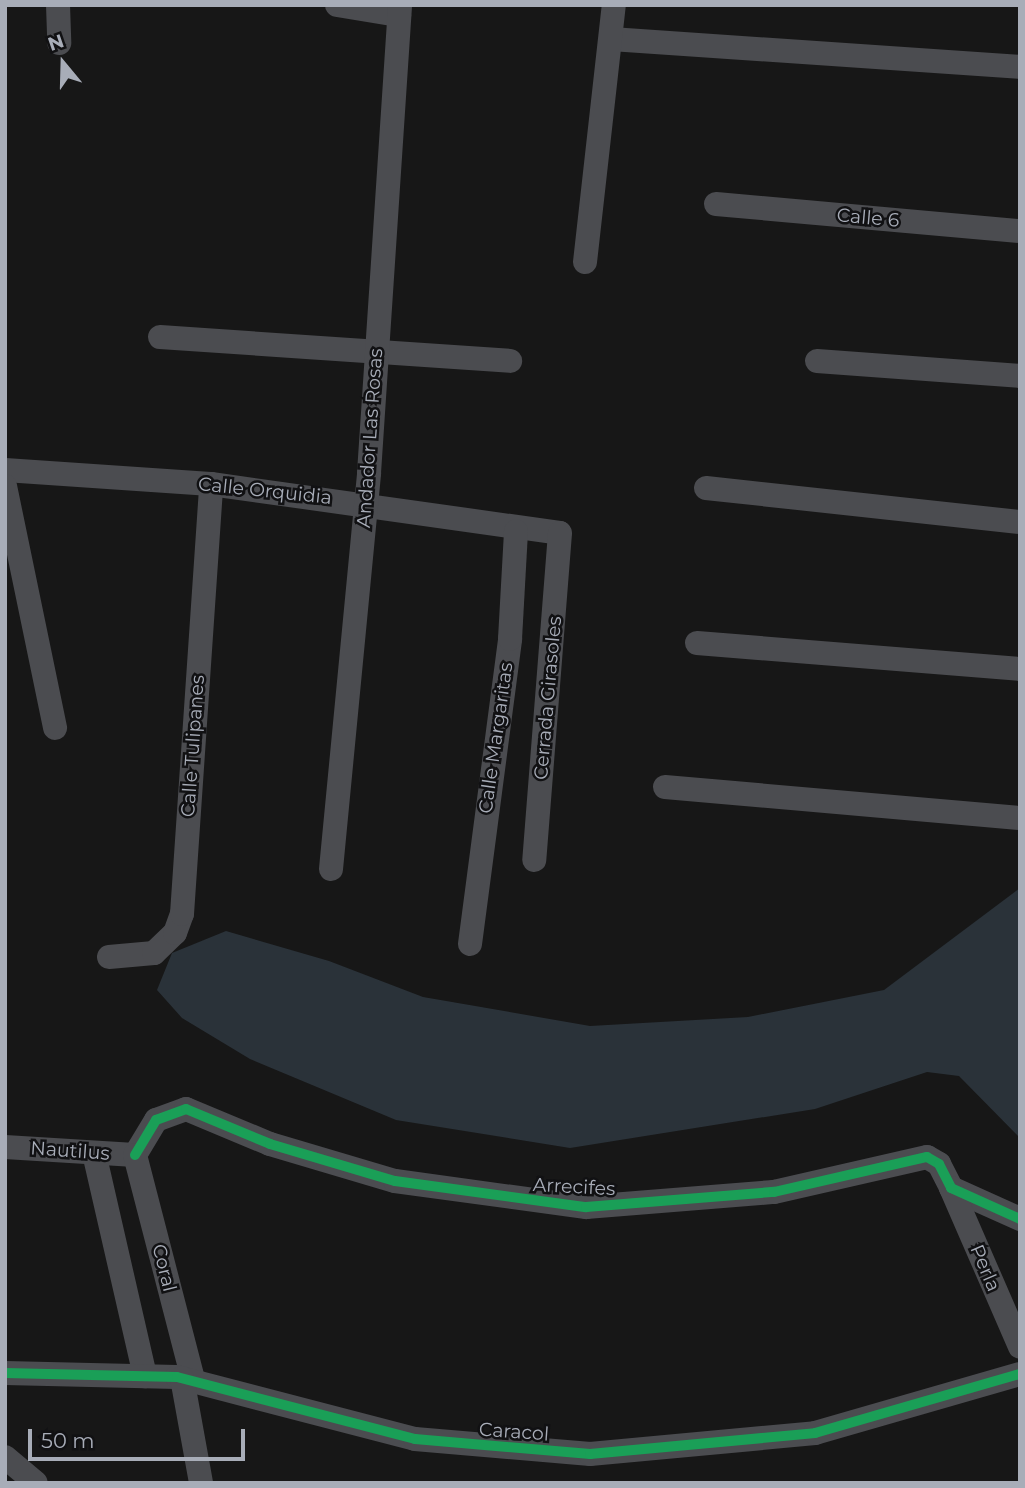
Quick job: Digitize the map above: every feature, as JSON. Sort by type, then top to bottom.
[{"type":"street","points":[[58,5],[59,43]]},
{"type":"street","points":[[337,5],[400,10]]},
{"type":"street","points":[[585,262],[614,5]]},
{"type":"street","name":"Andador Las Rosas","points":[[331,869],[366,502],[400,10]]},
{"type":"street","points":[[611,39],[1020,67]]},
{"type":"street","name":"Calle 6","points":[[716,204],[1020,231]]},
{"type":"street","points":[[160,337],[510,361]]},
{"type":"street","points":[[817,361],[1020,376]]},
{"type":"street","name":"Calle Orquidia","points":[[5,470],[211,484],[366,502],[516,531],[562,536]]},
{"type":"street","name":"Calle Tulipanes","points":[[109,957],[153,953],[175,933],[182,914],[211,484]]},
{"type":"street","points":[[5,486],[55,727]]},
{"type":"street","points":[[705,488],[1020,522]]},
{"type":"street","name":"Calle Margaritas","points":[[470,944],[510,639],[516,531]]},
{"type":"street","name":"Cerrada Girasoles","points":[[534,859],[562,536]]},
{"type":"street","points":[[696,643],[1020,669]]},
{"type":"street","points":[[665,787],[1020,818]]},
{"type":"street","name":"Arrecifes","points":[[135,1155],[156,1119],[178,1109],[337,1166],[539,1204],[621,1207],[797,1189],[919,1157],[939,1164],[951,1188],[1020,1219]]},
{"type":"street","name":"Nautilus","points":[[5,1147],[135,1155]]},
{"type":"street","points":[[93,1153],[145,1376]]},
{"type":"street","name":"Coral","points":[[135,1155],[188,1379],[201,1483]]},
{"type":"street","name":"Perla","points":[[951,1188],[1020,1348]]},
{"type":"street","name":"Caracol","points":[[5,1373],[188,1379],[415,1439],[590,1454],[815,1433],[1020,1374]]},
{"type":"street","points":[[5,1457],[36,1483]]},
{"type":"shaded area","points":[[1020,888],[1020,1138],[959,1076],[927,1072],[815,1109],[570,1148],[396,1120],[250,1059],[182,1018],[157,990],[172,953],[226,931],[329,961],[423,997],[590,1026],[748,1017],[884,990]]},
{"type":"cycle path","points":[[135,1155],[156,1120],[186,1109],[270,1144],[395,1181],[586,1207],[774,1192],[927,1157],[939,1164],[951,1188],[1020,1219]]},
{"type":"cycle path","points":[[5,1373],[177,1377],[415,1439],[590,1454],[815,1433],[1020,1374]]}]
